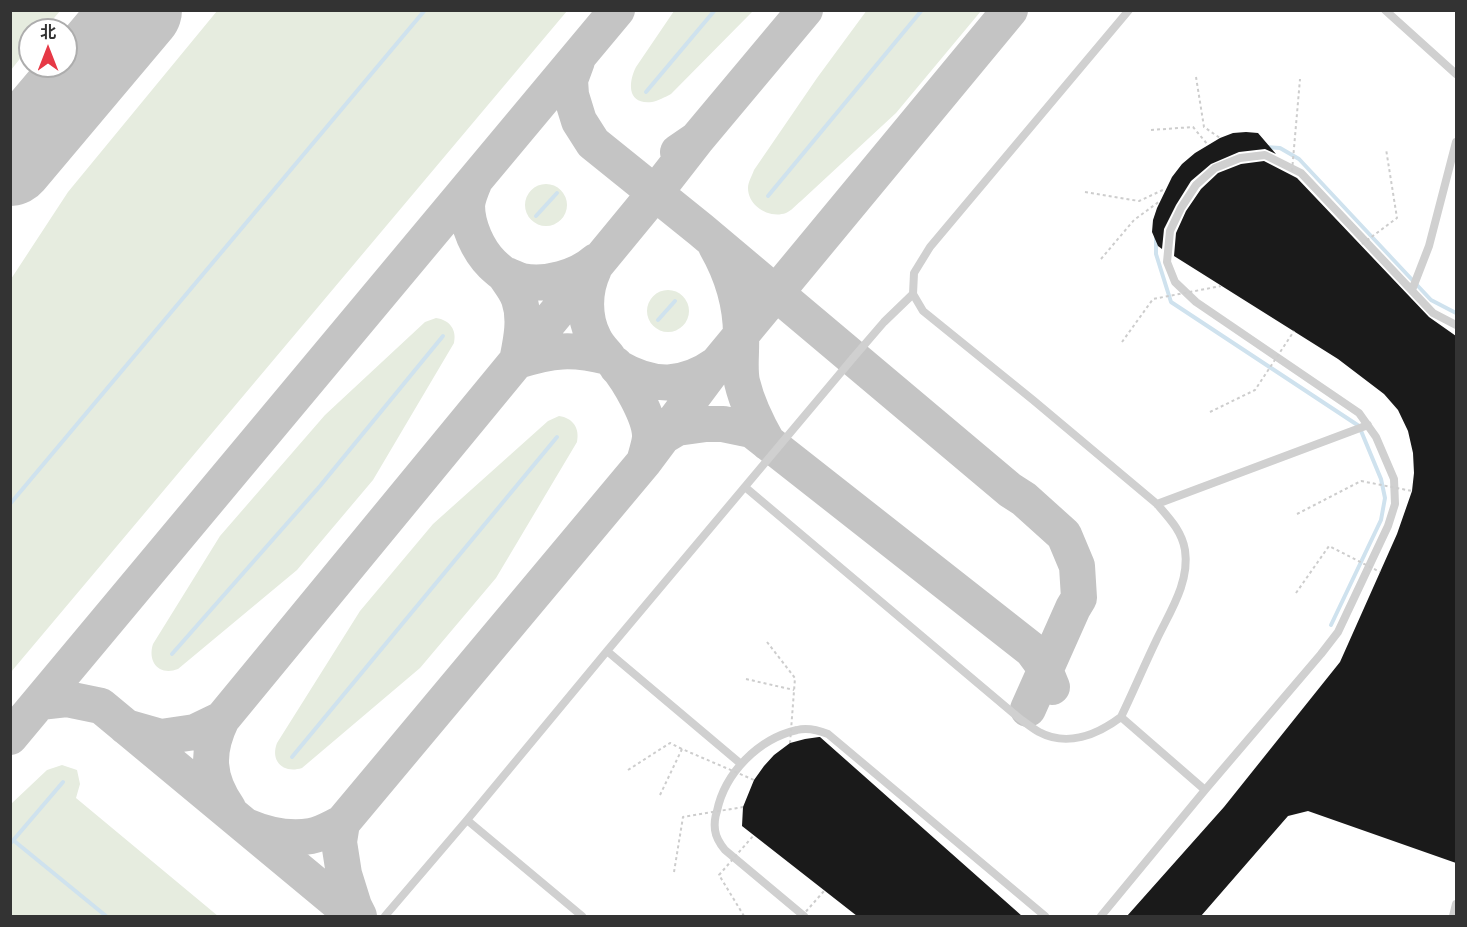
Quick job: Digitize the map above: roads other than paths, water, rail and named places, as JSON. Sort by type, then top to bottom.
[{"type":"lane","points":[[745,487],[1019,718],[1039,732],[1066,739],[1082,738],[1110,725],[1121,717],[1184,579],[1185,550],[1181,536],[1174,523],[1156,504],[923,311],[913,294],[914,273],[930,247],[1129,10]]},
{"type":"lane","points":[[1385,10],[1456,74]]},
{"type":"lane","points":[[1412,290],[1429,246],[1456,142]]},
{"type":"lane","points":[[1101,916],[1338,632],[1388,526],[1395,504],[1394,479],[1376,437],[1359,413],[1196,302],[1175,282],[1167,261],[1170,231],[1181,208],[1196,185],[1215,168],[1240,158],[1265,155],[1301,173],[1433,313],[1456,325]]},
{"type":"lane","points":[[384,916],[884,322],[913,294]]},
{"type":"lane","points":[[1156,504],[1368,424]]},
{"type":"lane","points":[[607,651],[741,764]]},
{"type":"lane","points":[[1121,717],[1205,790]]},
{"type":"lane","points":[[803,916],[724,850],[715,830],[718,803],[725,786],[741,764],[778,736],[798,729],[815,729],[828,734],[1045,916]]},
{"type":"lane","points":[[467,820],[582,916]]},
{"type":"lane","points":[[1453,916],[1456,904]]},
{"type":"waterway","points":[[10,504],[425,10]]},
{"type":"waterway","points":[[646,92],[715,10]]},
{"type":"waterway","points":[[768,196],[922,10]]},
{"type":"waterway","points":[[1265,147],[1280,148],[1299,159],[1431,300],[1456,313]]},
{"type":"waterway","points":[[536,216],[557,193]]},
{"type":"waterway","points":[[1156,236],[1156,254],[1171,302],[1359,426],[1381,479],[1385,498],[1381,520],[1331,625]]},
{"type":"waterway","points":[[658,320],[675,301]]},
{"type":"waterway","points":[[172,654],[320,486],[443,336]]},
{"type":"waterway","points":[[292,757],[557,437]]},
{"type":"waterway","points":[[10,844],[63,782]]},
{"type":"waterway","points":[[13,840],[106,916]]}]
